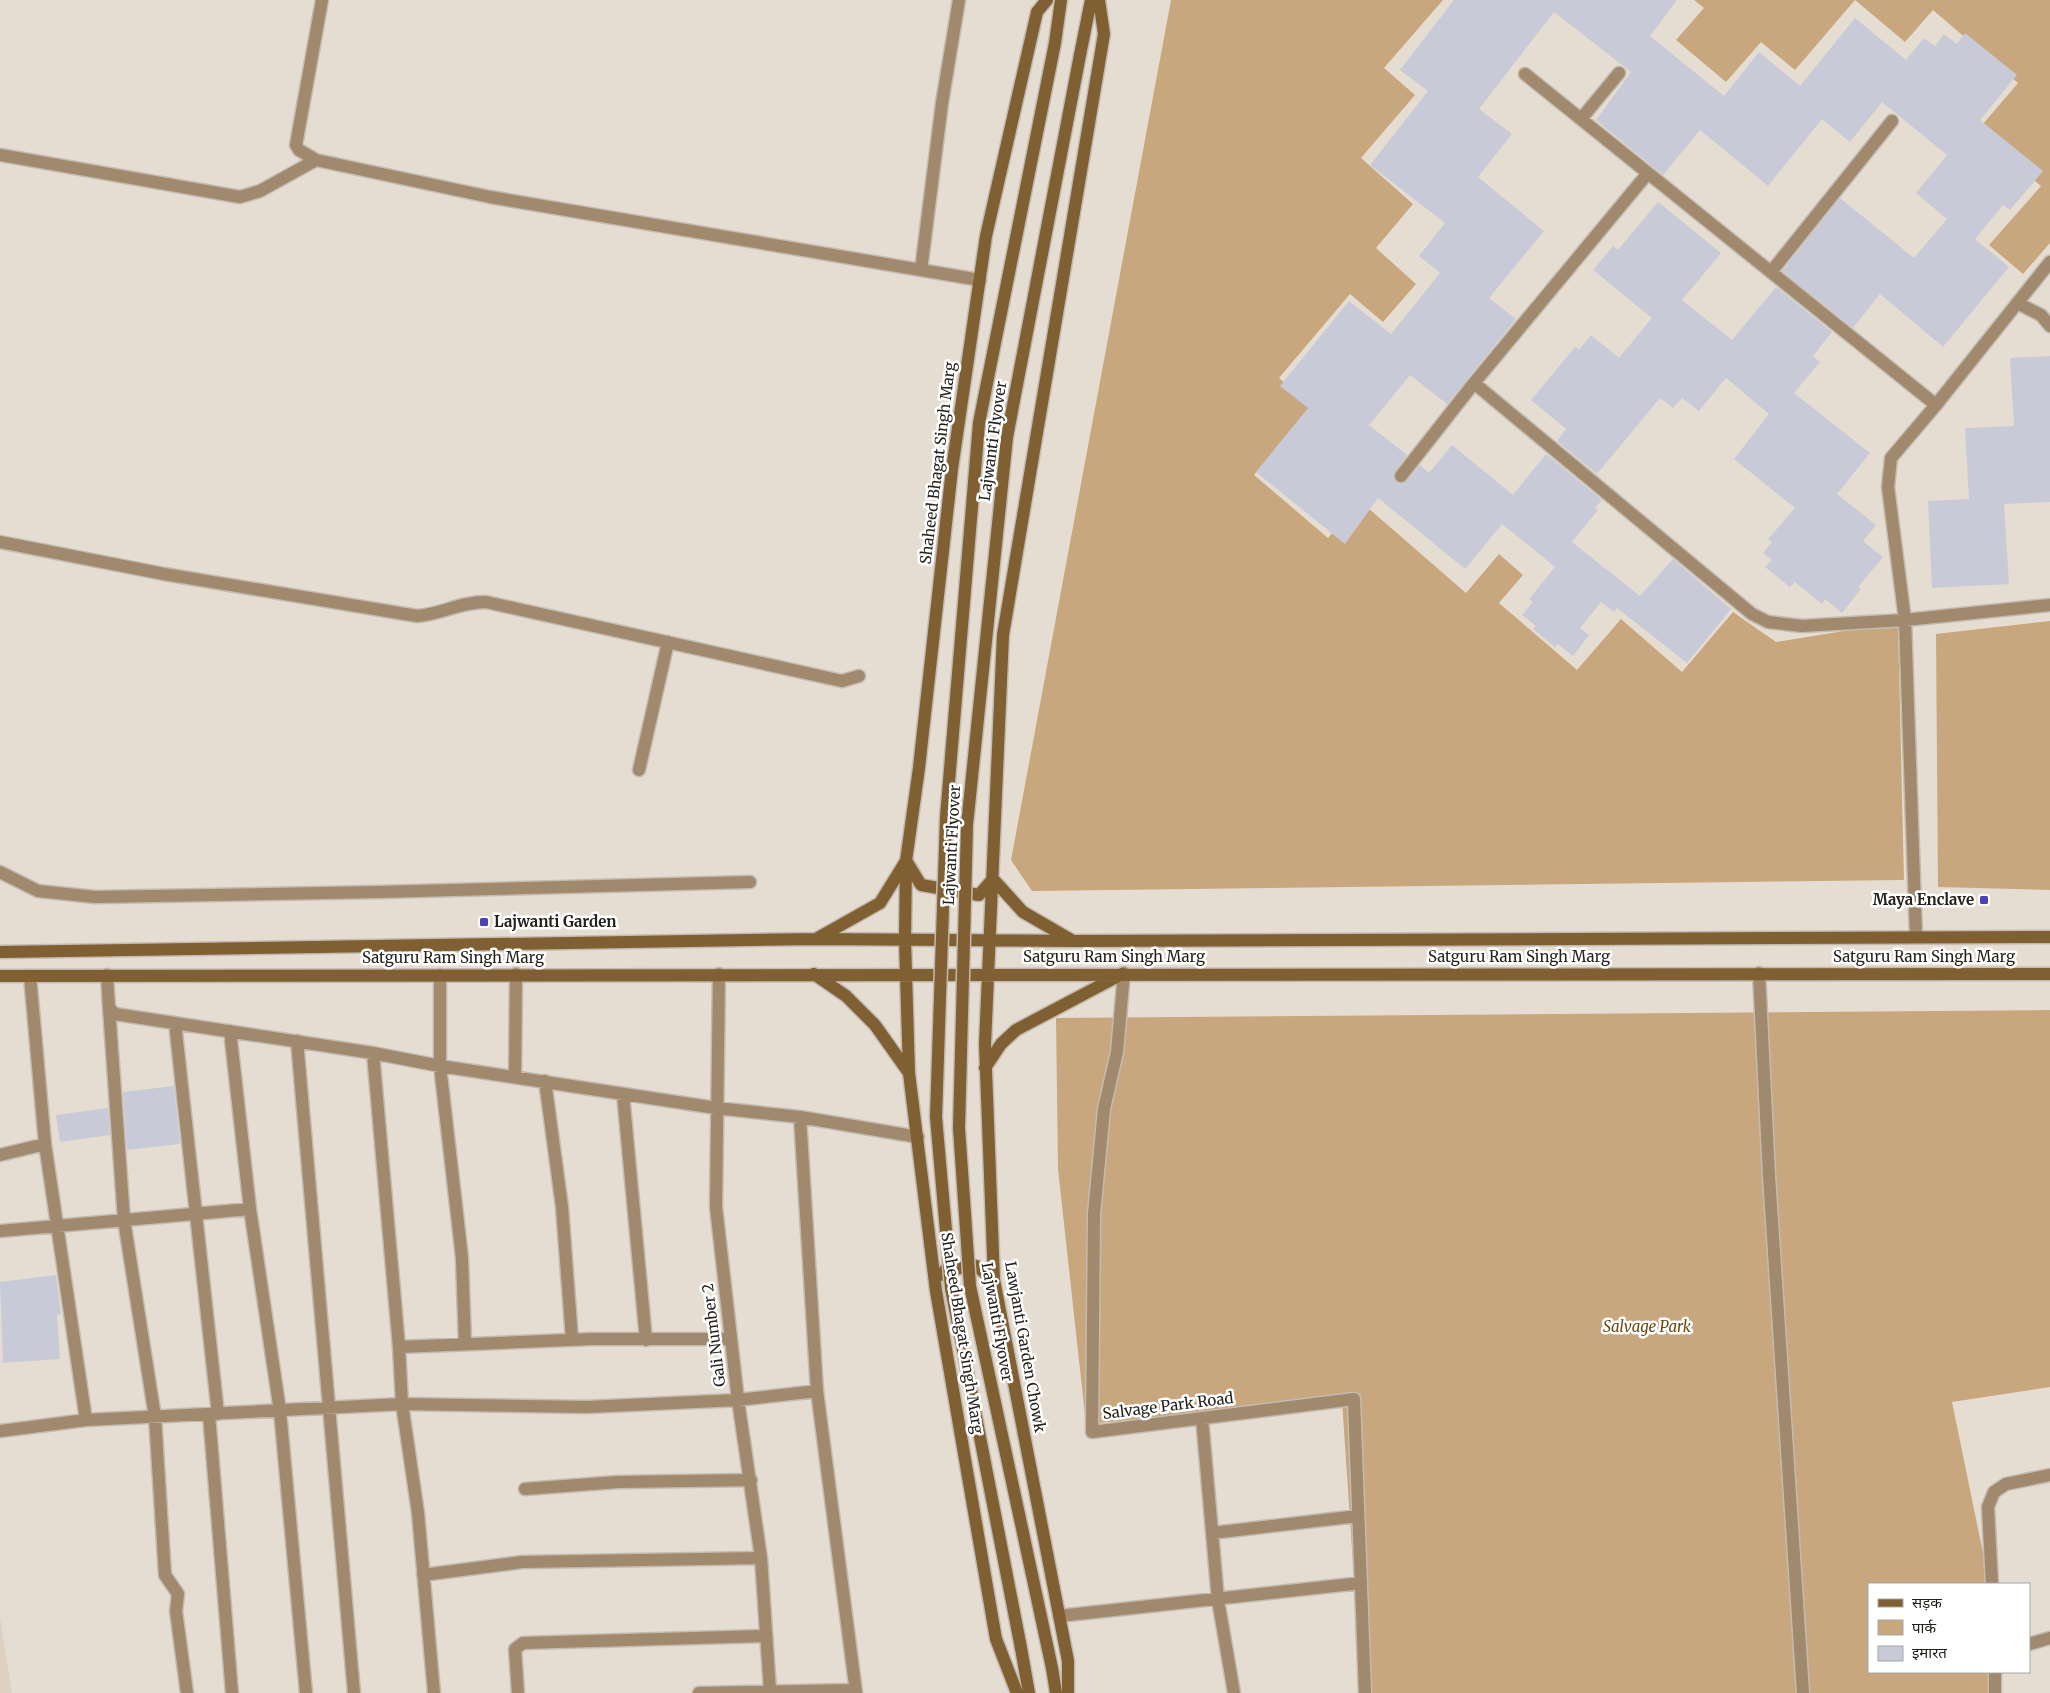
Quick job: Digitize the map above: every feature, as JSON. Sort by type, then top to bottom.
[{"type":"main road","name":"Shaheed Bhagat Singh Marg","points":[[905,940],[906,861],[920,759],[952,469],[986,236],[1037,12],[1048,0]]},
{"type":"main road","name":"Lajwanti Flyover","points":[[1029,1693],[951,1288],[936,1117],[946,817],[979,423],[1055,43],[1061,0]]},
{"type":"main road","name":"Lajwanti Flyover","points":[[1056,1693],[970,1286],[959,1128],[967,825],[1006,447],[1091,0]]},
{"type":"main road","points":[[989,973],[906,974],[905,940],[991,940],[1003,635],[1104,34],[1099,0]]},
{"type":"main road","points":[[816,939],[880,903],[906,861],[921,885],[979,895],[993,879]]},
{"type":"main road","points":[[993,879],[1022,912],[1074,941]]},
{"type":"main road","name":"Satguru Ram Singh Marg","points":[[991,940],[2050,937]]},
{"type":"main road","name":"Satguru Ram Singh Marg","points":[[0,952],[816,939],[905,940]]},
{"type":"main road","name":"Lawjanti Garden Chowk","points":[[991,940],[985,1068],[994,1280],[1068,1661],[1068,1693]]},
{"type":"main road","name":"Satguru Ram Singh Marg","points":[[989,973],[2050,974]]},
{"type":"main road","points":[[985,1068],[1001,1044],[1016,1030],[1124,973]]},
{"type":"main road","points":[[814,974],[846,996],[875,1025],[909,1073]]},
{"type":"main road","name":"Shaheed Bhagat Singh Marg","points":[[906,974],[909,1073],[936,1291],[996,1639],[1017,1693]]},
{"type":"main road","name":"Satguru Ram Singh Marg","points":[[0,976],[906,974]]},
{"type":"main road","points":[[936,1291],[944,1270],[976,1266],[994,1280]]},
{"type":"street","points":[[322,0],[296,145],[299,150],[316,160],[490,196],[980,280]]},
{"type":"street","points":[[921,270],[942,103],[959,0]]},
{"type":"street","points":[[1581,119],[1620,73]]},
{"type":"street","points":[[1525,74],[1936,405]]},
{"type":"street","points":[[1772,272],[1892,121]]},
{"type":"street","points":[[0,155],[240,197],[260,191],[316,160]]},
{"type":"street","points":[[1401,476],[1474,383],[1648,173]]},
{"type":"street","points":[[1916,937],[1905,620],[1888,488],[1890,458],[1936,405],[2050,262]]},
{"type":"street","points":[[2016,303],[2041,315],[2050,326]]},
{"type":"street","points":[[1474,383],[1752,614],[1768,622],[1802,626],[1905,620],[2050,605]]},
{"type":"street","points":[[0,542],[164,574],[417,616],[434,615],[467,602],[486,602],[552,619],[668,642],[842,681],[858,676]]},
{"type":"street","points":[[638,770],[668,642]]},
{"type":"street","points":[[0,872],[38,891],[95,897],[379,892],[750,882]]},
{"type":"street","name":"Salvage Park Road","points":[[1124,973],[1117,1052],[1104,1109],[1094,1214],[1092,1432],[1354,1399],[1365,1693]]},
{"type":"street","points":[[1759,973],[1769,1176],[1804,1693]]},
{"type":"street","points":[[440,974],[440,1066],[462,1258],[465,1343]]},
{"type":"street","points":[[515,1077],[516,974]]},
{"type":"street","name":"Gali Number 2","points":[[719,974],[716,1207],[730,1339],[761,1558],[770,1691]]},
{"type":"street","points":[[107,975],[124,1220],[155,1417],[166,1575],[178,1594],[176,1611],[187,1693]]},
{"type":"street","points":[[30,976],[45,1144],[86,1420]]},
{"type":"street","points":[[109,1008],[115,1014],[373,1053],[440,1066],[716,1108],[800,1117],[918,1137]]},
{"type":"street","points":[[175,1023],[198,1214],[214,1414],[232,1693]]},
{"type":"street","points":[[230,1031],[250,1209],[280,1411],[306,1693]]},
{"type":"street","points":[[297,1042],[354,1693]]},
{"type":"street","points":[[373,1053],[399,1347],[402,1404],[418,1512],[434,1693]]},
{"type":"street","points":[[545,1082],[562,1207],[572,1339]]},
{"type":"street","points":[[623,1094],[646,1340]]},
{"type":"street","points":[[800,1117],[817,1391],[856,1693]]},
{"type":"street","points":[[0,1155],[45,1144]]},
{"type":"street","points":[[0,1231],[250,1209]]},
{"type":"street","points":[[399,1347],[572,1339],[730,1339]]},
{"type":"street","points":[[0,1431],[86,1420],[402,1404],[587,1407],[738,1400],[817,1391]]},
{"type":"street","points":[[1202,1418],[1218,1600],[1234,1693]]},
{"type":"street","points":[[1992,1583],[1988,1507],[1994,1492],[2006,1484],[2050,1474]]},
{"type":"street","points":[[525,1489],[618,1482],[751,1480]]},
{"type":"street","points":[[1212,1533],[1358,1516]]},
{"type":"street","points":[[423,1575],[522,1562],[761,1558]]},
{"type":"street","points":[[1059,1616],[1361,1583]]},
{"type":"street","points":[[518,1693],[515,1649],[523,1643],[766,1636]]},
{"type":"street","points":[[2030,1644],[2050,1638]]},
{"type":"street","points":[[1994,1673],[1995,1693]]},
{"type":"street","points":[[699,1693],[850,1690],[856,1693]]},
{"type":"shaded area","points":[[0,1617],[12,1693],[0,1693]]},
{"type":"green space","points":[[1171,0],[1443,0],[1384,68],[1415,95],[1361,158],[1413,204],[1376,248],[1416,284],[1383,322],[1350,294],[1279,378],[1312,407],[1254,475],[1328,538],[1360,501],[1466,593],[1499,554],[1523,575],[1499,603],[1577,670],[1621,619],[1682,672],[1733,612],[1776,642],[1898,622],[1904,880],[1032,891],[1011,860]]},
{"type":"green space","points":[[1694,0],[1855,0],[1795,70],[1761,42],[1726,82],[1676,40],[1704,8]]},
{"type":"green space","points":[[1855,0],[2050,0],[2050,243],[2023,274],[1989,245],[2041,186],[1977,131],[2018,83],[1933,10],[1905,42]]},
{"type":"green space","points":[[2050,621],[2050,890],[1938,887],[1936,634]]},
{"type":"green space","name":"Salvage Park","points":[[2050,1010],[2050,1387],[1952,1402],[1983,1553],[1985,1583],[1868,1583],[1868,1673],[1989,1673],[1991,1693],[1365,1693],[1360,1667],[1342,1401],[1086,1424],[1058,1169],[1056,1018]]},
{"type":"building","points":[[1454,0],[1677,0],[1650,36],[1724,96],[1759,52],[1800,86],[1855,18],[1906,60],[1924,38],[1935,46],[1944,34],[1957,44],[1965,33],[2017,75],[1980,120],[2043,171],[2010,210],[2003,205],[1975,239],[2009,267],[1943,347],[1880,294],[1853,328],[1782,271],[1840,198],[1914,258],[1947,219],[1916,193],[1947,155],[1882,102],[1850,142],[1822,119],[1768,186],[1700,130],[1663,175],[1596,120],[1631,72],[1554,12],[1479,109],[1512,134],[1478,177],[1544,231],[1489,298],[1516,319],[1447,404],[1410,375],[1369,425],[1407,455],[1393,474],[1394,479],[1399,484],[1407,481],[1420,465],[1429,473],[1452,445],[1513,495],[1546,454],[1602,500],[1595,508],[1598,510],[1572,542],[1640,596],[1673,559],[1731,609],[1687,663],[1617,608],[1614,612],[1601,602],[1580,628],[1589,635],[1573,656],[1558,644],[1555,647],[1533,629],[1536,626],[1522,615],[1533,602],[1529,599],[1555,567],[1502,524],[1465,569],[1378,498],[1345,544],[1256,472],[1308,408],[1280,386],[1349,301],[1391,334],[1440,273],[1419,256],[1445,223],[1370,165],[1428,91],[1400,70]]},
{"type":"building","points":[[1658,202],[1721,253],[1682,300],[1732,340],[1776,287],[1832,332],[1813,356],[1820,362],[1794,393],[1870,453],[1837,494],[1876,525],[1863,541],[1883,557],[1858,587],[1861,589],[1842,613],[1825,599],[1822,604],[1795,582],[1790,587],[1765,567],[1772,560],[1763,553],[1772,542],[1768,539],[1795,508],[1734,459],[1769,414],[1726,378],[1699,411],[1682,398],[1673,408],[1660,398],[1597,474],[1557,441],[1566,429],[1531,400],[1575,347],[1579,350],[1591,335],[1619,358],[1652,318],[1593,270],[1613,246],[1618,250]]},
{"type":"building","points":[[2050,356],[2050,502],[2004,504],[2009,584],[1932,588],[1928,501],[1969,499],[1965,428],[2014,426],[2010,358]]},
{"type":"building","points":[[174,1086],[180,1144],[127,1150],[123,1092]]},
{"type":"building","points":[[108,1108],[110,1135],[60,1142],[56,1115]]},
{"type":"building","points":[[56,1275],[61,1314],[57,1315],[60,1359],[3,1363],[0,1282]]},
{"type":"place","name":"Maya Enclave","points":[[1984,900]]},
{"type":"place","name":"Lajwanti Garden","points":[[484,922]]}]
